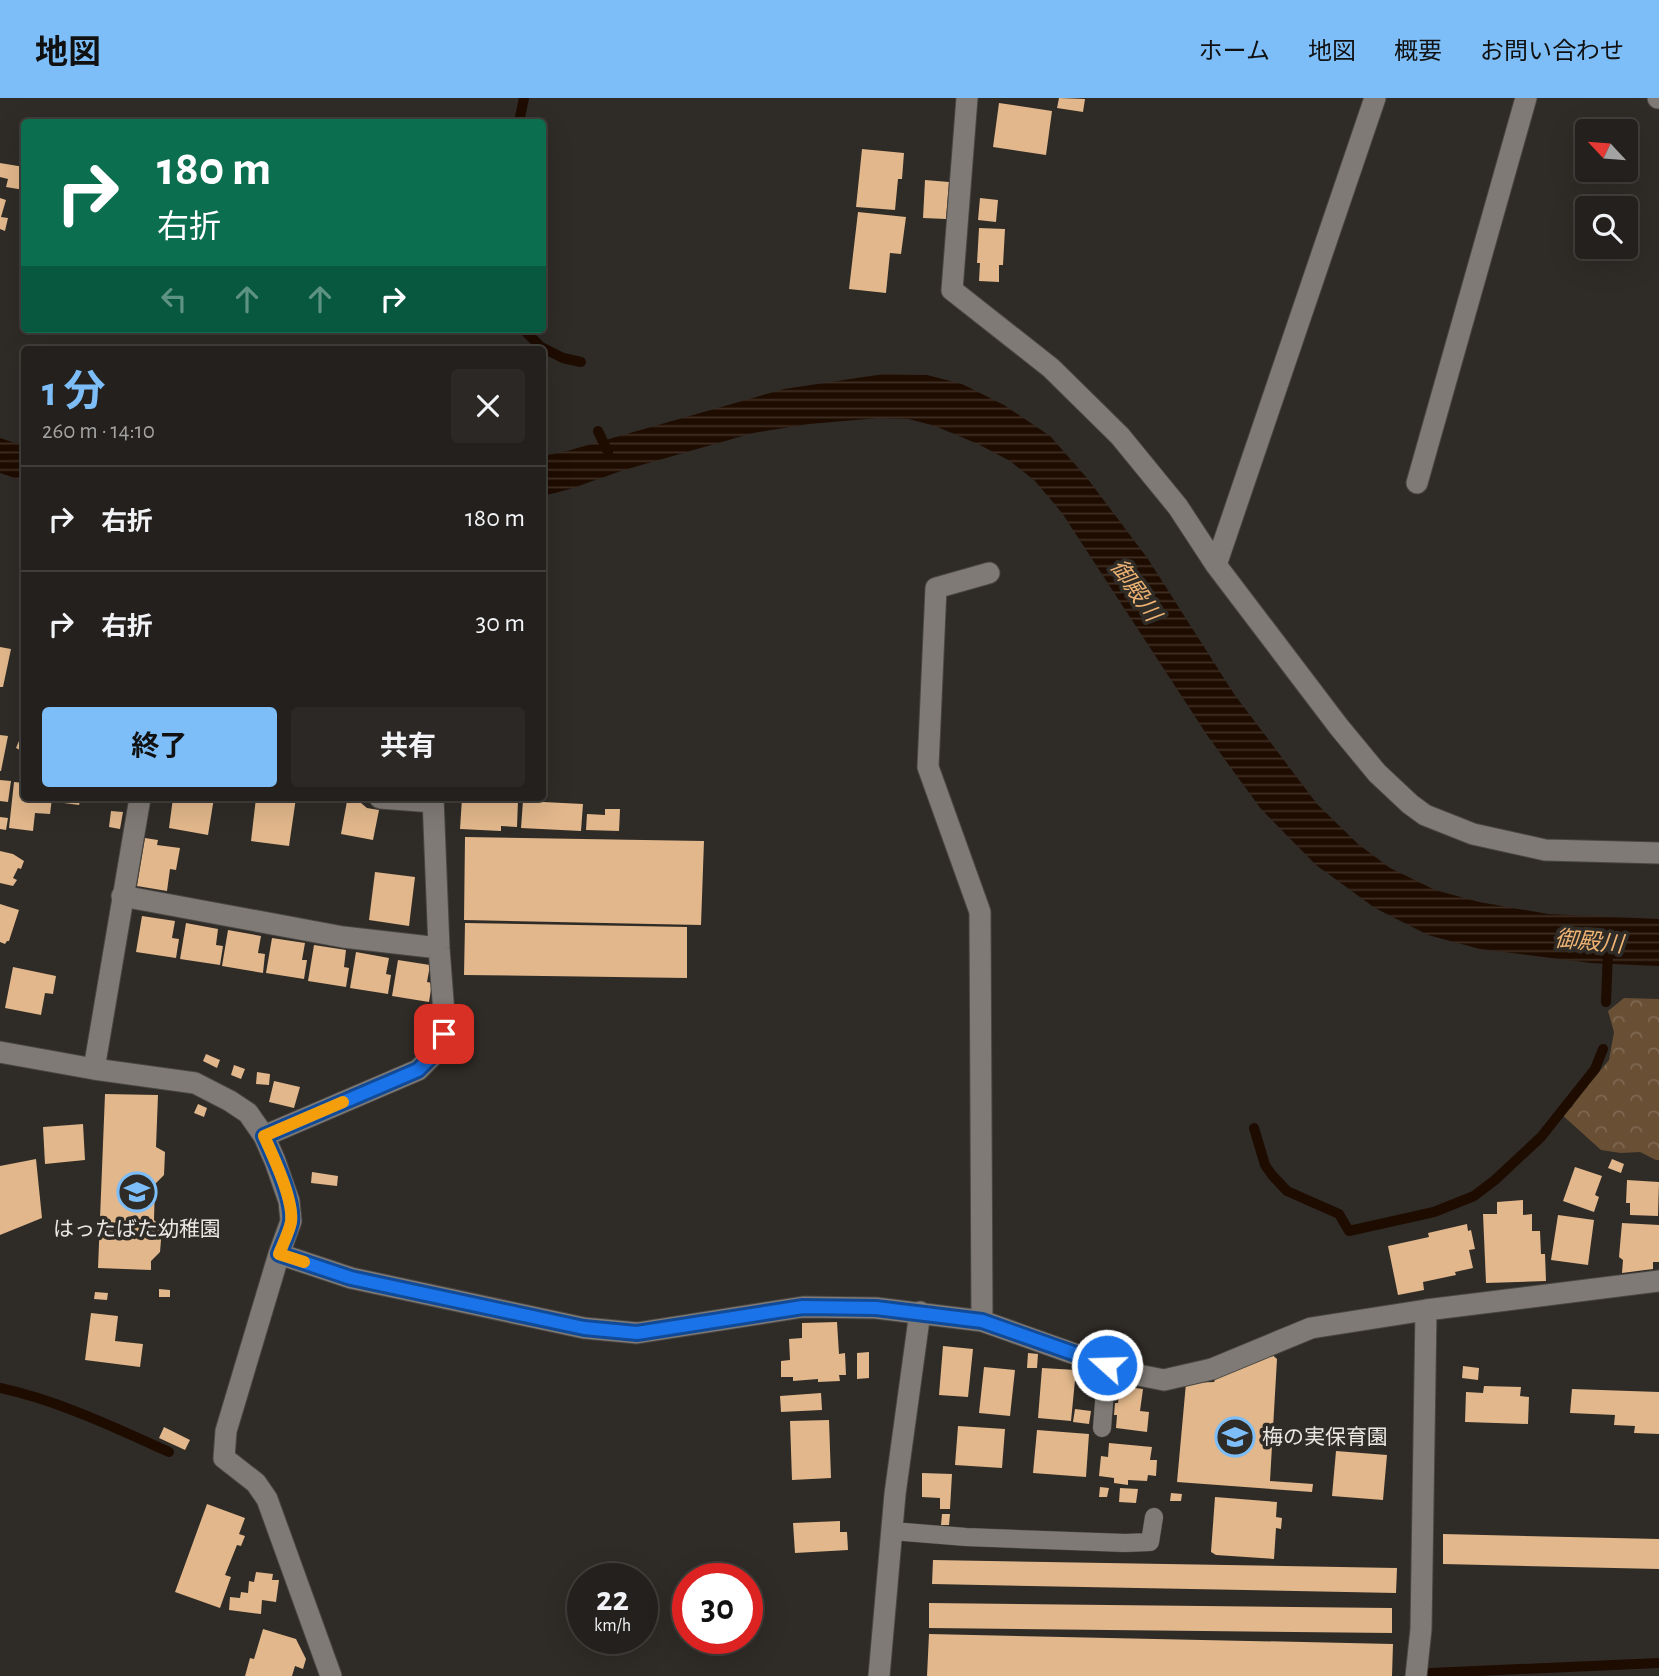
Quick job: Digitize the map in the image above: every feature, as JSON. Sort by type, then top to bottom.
[{"type":"street","points":[[967,98],[952,290],[1051,368],[1119,436],[1178,508],[1216,565],[1377,773],[1426,815],[1473,834],[1545,850],[1659,853]]},
{"type":"street","points":[[1216,565],[1375,98]]},
{"type":"street","points":[[1418,482],[1526,98]]},
{"type":"street","points":[[982,1321],[980,912],[928,767],[936,588],[989,573]]},
{"type":"street","points":[[94,1069],[139,801]]},
{"type":"street","points":[[264,1136],[418,1070],[441,1047],[444,1014],[433,801]]},
{"type":"street","points":[[122,896],[343,937],[439,948]]},
{"type":"street","points":[[0,1052],[195,1083],[248,1113],[264,1136],[289,1201],[291,1221],[226,1431],[224,1458],[256,1483],[267,1499],[331,1676]]},
{"type":"street","points":[[279,1254],[351,1278],[584,1328],[637,1333],[803,1307],[876,1308],[920,1312],[982,1321],[1128,1373],[1164,1380],[1212,1369],[1311,1328],[1426,1310],[1659,1282]]},
{"type":"street","points":[[1416,1676],[1421,1629],[1426,1310]]},
{"type":"street","points":[[879,1676],[895,1494],[920,1312]]},
{"type":"lane","points":[[1102,1428],[1107,1365]]},
{"type":"lane","points":[[892,1531],[966,1537],[1150,1542],[1154,1517]]},
{"type":"green space","points":[[1624,998],[1659,999],[1659,1160],[1640,1152],[1601,1150],[1560,1113],[1572,1107],[1580,1089],[1595,1077],[1609,1060],[1614,1032],[1608,1011]]},
{"type":"water","name":"御殿川","points":[[884,374],[927,375],[962,384],[1004,405],[1050,436],[1087,478],[1148,559],[1234,694],[1317,804],[1358,844],[1390,868],[1435,890],[1479,902],[1548,914],[1659,919],[1659,966],[1591,963],[1480,949],[1428,935],[1375,908],[1316,865],[1261,809],[1207,735],[1062,513],[1035,481],[1010,461],[978,444],[935,426],[909,419],[878,418],[809,424],[753,433],[546,495],[546,455],[784,389]]},
{"type":"water","points":[[0,438],[21,445],[21,480],[0,473]]},
{"type":"building","points":[[1059,98],[1085,99],[1083,112],[1057,108]]},
{"type":"building","points":[[999,103],[1052,111],[1046,155],[993,147]]},
{"type":"building","points":[[862,149],[904,153],[895,210],[856,207]]},
{"type":"building","points":[[0,163],[21,166],[21,190],[6,187],[8,179],[0,177]]},
{"type":"building","points":[[925,180],[949,182],[946,219],[923,218]]},
{"type":"building","points":[[0,198],[6,200],[1,217],[8,218],[5,231],[0,229]]},
{"type":"building","points":[[980,198],[998,200],[996,222],[978,220]]},
{"type":"building","points":[[858,212],[906,217],[901,254],[890,253],[886,293],[849,289]]},
{"type":"building","points":[[979,228],[1005,229],[999,282],[979,281]]},
{"type":"building","points":[[0,647],[11,649],[3,687],[0,687]]},
{"type":"building","points":[[0,735],[8,736],[1,771],[0,771]]},
{"type":"building","points":[[21,736],[21,750],[16,748]]},
{"type":"building","points":[[0,780],[11,781],[8,802],[0,801]]},
{"type":"building","points":[[14,782],[21,783],[21,801],[52,801],[50,814],[35,813],[33,831],[9,828]]},
{"type":"building","points":[[56,801],[80,801],[79,805]]},
{"type":"building","points":[[173,801],[214,801],[208,835],[169,828]]},
{"type":"building","points":[[256,801],[296,801],[289,846],[251,841]]},
{"type":"building","points":[[347,801],[379,810],[373,840],[341,834]]},
{"type":"building","points":[[462,801],[518,801],[517,827],[501,826],[501,831],[460,829]]},
{"type":"building","points":[[523,801],[583,804],[581,831],[521,828]]},
{"type":"building","points":[[605,809],[620,809],[619,831],[586,830],[587,814],[605,815]]},
{"type":"building","points":[[111,811],[123,812],[120,829],[109,827]]},
{"type":"building","points":[[0,817],[8,818],[6,830],[0,829]]},
{"type":"building","points":[[465,837],[704,841],[701,925],[464,920]]},
{"type":"building","points":[[145,838],[158,840],[157,845],[180,848],[176,870],[170,869],[167,891],[137,886]]},
{"type":"building","points":[[0,851],[13,854],[24,861],[13,878],[17,880],[13,886],[0,883]]},
{"type":"building","points":[[375,872],[415,877],[409,926],[369,920]]},
{"type":"building","points":[[0,904],[19,910],[9,941],[5,944],[0,942]]},
{"type":"building","points":[[142,916],[175,921],[172,938],[179,939],[176,958],[136,952]]},
{"type":"building","points":[[186,923],[218,929],[216,945],[223,946],[220,965],[180,959]]},
{"type":"building","points":[[465,923],[687,927],[687,978],[464,975]]},
{"type":"building","points":[[228,930],[261,936],[258,953],[265,954],[263,973],[222,966]]},
{"type":"building","points":[[272,938],[305,943],[302,960],[307,960],[304,979],[266,973]]},
{"type":"building","points":[[314,945],[346,950],[344,967],[349,968],[346,987],[308,981]]},
{"type":"building","points":[[356,952],[389,958],[386,974],[391,975],[388,994],[350,988]]},
{"type":"building","points":[[398,960],[430,965],[427,982],[432,983],[429,1002],[392,996]]},
{"type":"building","points":[[13,967],[56,976],[53,994],[45,993],[41,1015],[5,1008]]},
{"type":"building","points":[[206,1054],[220,1060],[217,1068],[203,1061]]},
{"type":"building","points":[[234,1065],[245,1069],[241,1079],[231,1075]]},
{"type":"building","points":[[257,1072],[270,1074],[269,1085],[256,1084]]},
{"type":"building","points":[[274,1081],[300,1087],[294,1108],[269,1102]]},
{"type":"building","points":[[105,1094],[158,1095],[156,1147],[165,1152],[164,1175],[155,1184],[154,1220],[162,1228],[160,1252],[151,1261],[151,1270],[98,1268]]},
{"type":"building","points":[[198,1104],[207,1108],[204,1117],[194,1113]]},
{"type":"building","points":[[83,1124],[85,1160],[45,1164],[43,1127]]},
{"type":"building","points":[[36,1159],[42,1218],[0,1235],[0,1166]]},
{"type":"building","points":[[1612,1159],[1624,1164],[1621,1173],[1608,1168]]},
{"type":"building","points":[[1575,1167],[1602,1176],[1595,1195],[1599,1197],[1594,1212],[1563,1201]]},
{"type":"building","points":[[312,1172],[338,1176],[337,1186],[311,1183]]},
{"type":"building","points":[[1627,1180],[1659,1182],[1658,1216],[1630,1215],[1630,1203],[1626,1203]]},
{"type":"building","points":[[1523,1200],[1523,1215],[1532,1214],[1532,1231],[1540,1231],[1541,1254],[1545,1254],[1546,1281],[1486,1283],[1483,1214],[1497,1214],[1497,1202]]},
{"type":"building","points":[[1558,1215],[1594,1220],[1588,1265],[1551,1260]]},
{"type":"building","points":[[1622,1223],[1659,1225],[1659,1262],[1653,1262],[1653,1269],[1622,1273],[1623,1260],[1619,1257]]},
{"type":"building","points":[[1467,1224],[1475,1249],[1469,1250],[1473,1268],[1455,1272],[1456,1275],[1423,1282],[1424,1290],[1398,1295],[1388,1246],[1429,1237],[1428,1233]]},
{"type":"building","points":[[159,1289],[170,1290],[170,1297],[159,1297]]},
{"type":"building","points":[[95,1292],[108,1293],[107,1300],[94,1299]]},
{"type":"building","points":[[91,1313],[118,1316],[115,1341],[143,1344],[140,1367],[85,1360]]},
{"type":"building","points":[[837,1322],[839,1354],[845,1353],[846,1375],[839,1375],[840,1381],[793,1381],[793,1377],[781,1377],[781,1361],[790,1360],[789,1339],[802,1338],[802,1323]]},
{"type":"building","points":[[943,1346],[973,1349],[968,1397],[939,1395]]},
{"type":"building","points":[[869,1352],[869,1378],[857,1379],[857,1353]]},
{"type":"building","points":[[1028,1353],[1038,1354],[1037,1368],[1027,1368]]},
{"type":"building","points":[[1270,1353],[1277,1359],[1270,1481],[1313,1484],[1312,1492],[1177,1482],[1186,1383],[1214,1382],[1218,1373]]},
{"type":"building","points":[[1463,1366],[1479,1368],[1478,1380],[1462,1378]]},
{"type":"building","points":[[984,1367],[1015,1370],[1010,1416],[979,1413]]},
{"type":"building","points":[[1042,1368],[1076,1370],[1071,1421],[1038,1418]]},
{"type":"building","points":[[1120,1386],[1143,1389],[1140,1411],[1149,1412],[1147,1432],[1116,1428],[1115,1403],[1118,1403]]},
{"type":"building","points":[[1484,1386],[1521,1387],[1520,1396],[1529,1397],[1528,1424],[1465,1422],[1466,1392],[1483,1393]]},
{"type":"building","points":[[1572,1389],[1659,1392],[1659,1434],[1634,1433],[1635,1426],[1614,1425],[1615,1415],[1570,1413]]},
{"type":"building","points":[[821,1393],[822,1410],[781,1412],[780,1396]]},
{"type":"building","points":[[1075,1409],[1091,1411],[1089,1424],[1073,1422]]},
{"type":"building","points":[[829,1420],[831,1478],[792,1480],[790,1421]]},
{"type":"building","points":[[958,1426],[1005,1429],[1002,1468],[955,1465]]},
{"type":"building","points":[[164,1427],[190,1440],[185,1450],[159,1438]]},
{"type":"building","points":[[1037,1430],[1089,1434],[1086,1477],[1033,1473]]},
{"type":"building","points":[[1109,1443],[1152,1447],[1150,1460],[1157,1460],[1156,1476],[1148,1475],[1147,1481],[1128,1480],[1128,1485],[1114,1483],[1114,1478],[1099,1476],[1101,1456],[1108,1457]]},
{"type":"building","points":[[1336,1451],[1387,1455],[1383,1500],[1332,1496]]},
{"type":"building","points":[[922,1473],[952,1474],[950,1509],[940,1509],[940,1498],[922,1497]]},
{"type":"building","points":[[1100,1487],[1109,1488],[1107,1497],[1099,1497]]},
{"type":"building","points":[[1120,1488],[1138,1489],[1136,1503],[1119,1502]]},
{"type":"building","points":[[1171,1493],[1182,1494],[1181,1501],[1170,1501]]},
{"type":"building","points":[[1215,1497],[1277,1502],[1276,1517],[1282,1518],[1281,1529],[1276,1528],[1274,1559],[1216,1555],[1211,1552]]},
{"type":"building","points":[[207,1504],[245,1518],[239,1534],[245,1536],[241,1546],[237,1545],[225,1575],[231,1577],[220,1608],[175,1592]]},
{"type":"building","points":[[942,1514],[950,1514],[949,1525],[941,1525]]},
{"type":"building","points":[[840,1521],[840,1532],[847,1532],[848,1550],[795,1553],[793,1523]]},
{"type":"building","points":[[1443,1534],[1659,1539],[1659,1569],[1443,1564]]},
{"type":"building","points":[[933,1560],[1397,1568],[1396,1593],[932,1584]]},
{"type":"building","points":[[256,1572],[273,1574],[272,1580],[279,1580],[276,1602],[262,1600],[261,1614],[229,1610],[230,1597],[240,1598],[241,1592],[248,1593],[249,1581],[254,1582]]},
{"type":"building","points":[[929,1603],[1392,1608],[1392,1633],[929,1628]]},
{"type":"building","points":[[263,1629],[296,1639],[306,1659],[303,1669],[295,1666],[292,1676],[245,1676],[250,1658],[254,1659]]},
{"type":"building","points":[[929,1634],[1393,1644],[1392,1676],[927,1676]]},
{"type":"waterway","points":[[520,119],[524,98]]},
{"type":"waterway","points":[[527,333],[540,346]]},
{"type":"waterway","points":[[546,350],[563,358],[581,362]]},
{"type":"waterway","points":[[598,431],[608,452]]},
{"type":"waterway","name":"御殿川","points":[[1606,1002],[1608,950]]},
{"type":"waterway","points":[[1254,1128],[1265,1165],[1272,1175],[1287,1191],[1339,1214],[1349,1231],[1434,1212],[1474,1196],[1541,1137],[1595,1069],[1603,1049]]},
{"type":"waterway","points":[[0,1388],[65,1407],[169,1452]]},
{"type":"waterway","points":[[1430,1676],[1431,1673],[1659,1663]]},
{"type":"slow traffic","points":[[304,1262],[279,1254],[291,1221],[289,1201],[264,1136],[343,1102]]},
{"type":"place","name":"はったばた幼稚園","points":[[137,1192]]},
{"type":"place","name":"梅の実保育園","points":[[1235,1437]]},
{"type":"route","points":[[444,1034],[441,1047],[418,1070],[264,1136],[289,1201],[291,1221],[279,1254],[351,1278],[584,1328],[637,1333],[803,1307],[876,1308],[982,1321],[1107,1365]]}]
